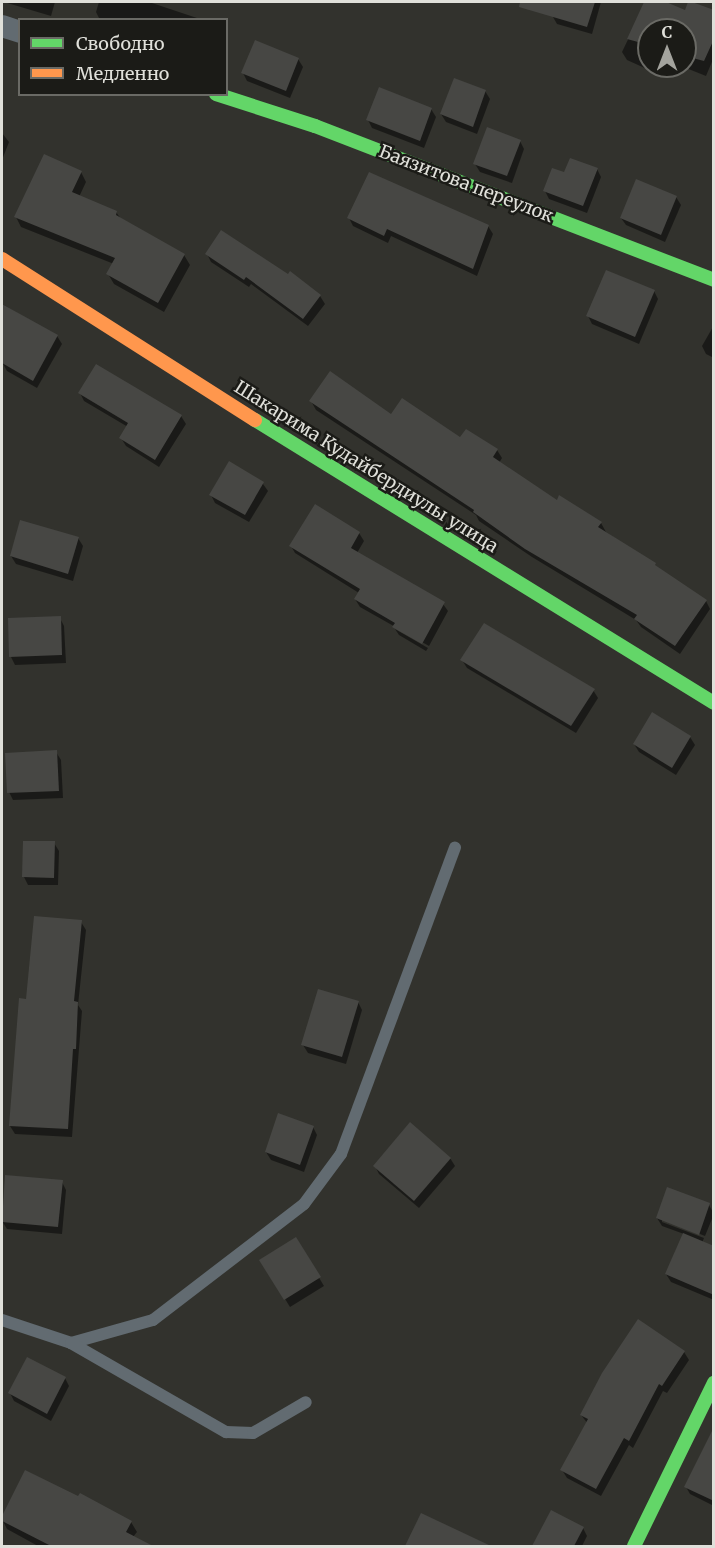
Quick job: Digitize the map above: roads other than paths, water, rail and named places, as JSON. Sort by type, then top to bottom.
[{"type":"street","points":[[2,26],[18,31]]},
{"type":"street","name":"Баязитова переулок","points":[[222,96],[315,126],[714,280]]},
{"type":"street","name":"Шакарима Кудайбердиулы улица","points":[[2,259],[324,464],[714,703]]},
{"type":"street","points":[[634,1546],[714,1383]]},
{"type":"lane","points":[[71,1343],[153,1320],[304,1204],[341,1154],[455,848]]},
{"type":"lane","points":[[2,1320],[71,1343],[226,1432],[253,1433],[306,1402]]}]
